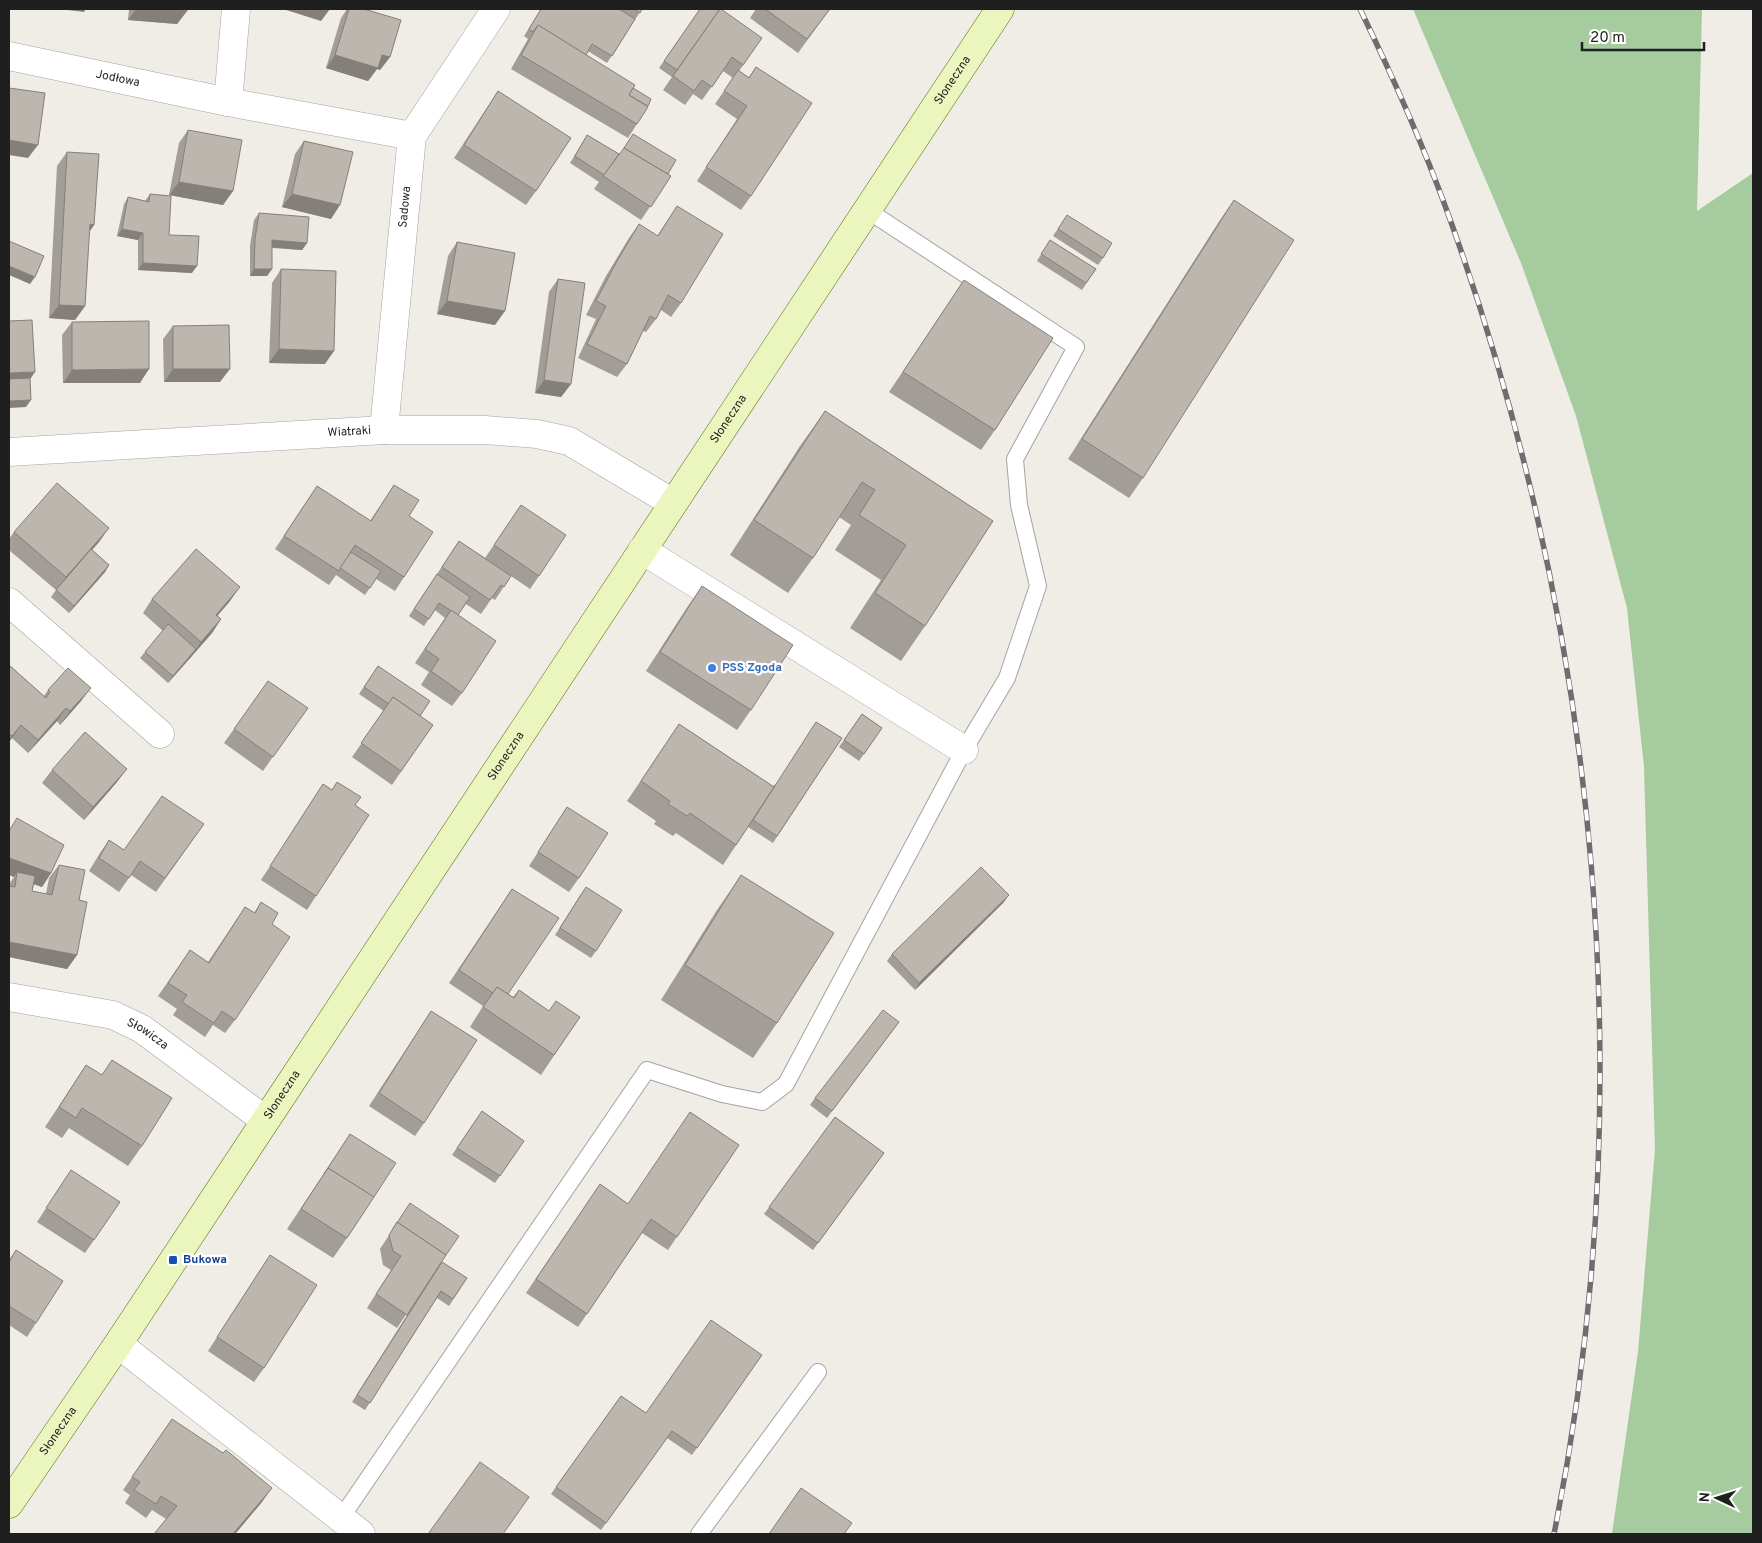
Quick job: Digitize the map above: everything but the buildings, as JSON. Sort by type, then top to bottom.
[{"type":"street","points":[[228,102],[236,9]]},
{"type":"street","name":"Sadowa","points":[[384,430],[412,136],[496,9]]},
{"type":"street","name":"Słoneczna","points":[[9,1504],[118,1344],[1000,9]]},
{"type":"street","name":"Jodłowa","points":[[9,56],[228,102],[412,136]]},
{"type":"street","name":"Wiatraki","points":[[9,452],[384,430],[485,430],[537,434],[569,441],[673,503]]},
{"type":"street","points":[[642,550],[964,750]]},
{"type":"street","points":[[9,602],[160,734]]},
{"type":"street","name":"Słowicza","points":[[9,998],[94,1010],[127,1021],[142,1029],[265,1120]]},
{"type":"street","points":[[118,1344],[351,1526]]},
{"type":"lane","points":[[351,1526],[647,1070],[722,1094],[762,1102],[786,1084],[964,750],[1007,678],[1038,586],[1019,506],[1014,459],[1076,347],[867,210]]},
{"type":"lane","points":[[699,1534],[818,1372]]},
{"type":"green space","points":[[1413,9],[1702,9],[1697,211],[1753,173],[1753,1534],[1612,1534],[1638,1352],[1655,1149],[1644,767],[1627,608],[1576,416],[1521,263]]},
{"type":"railway","points":[[1360,9],[1406,109],[1447,211],[1499,371],[1541,533],[1572,699],[1591,865],[1600,1033],[1596,1201],[1581,1368],[1554,1534]]},
{"type":"place","name":"PSS Zgoda","points":[[712,668]]},
{"type":"place","name":"Bukowa","points":[[173,1260]]}]
